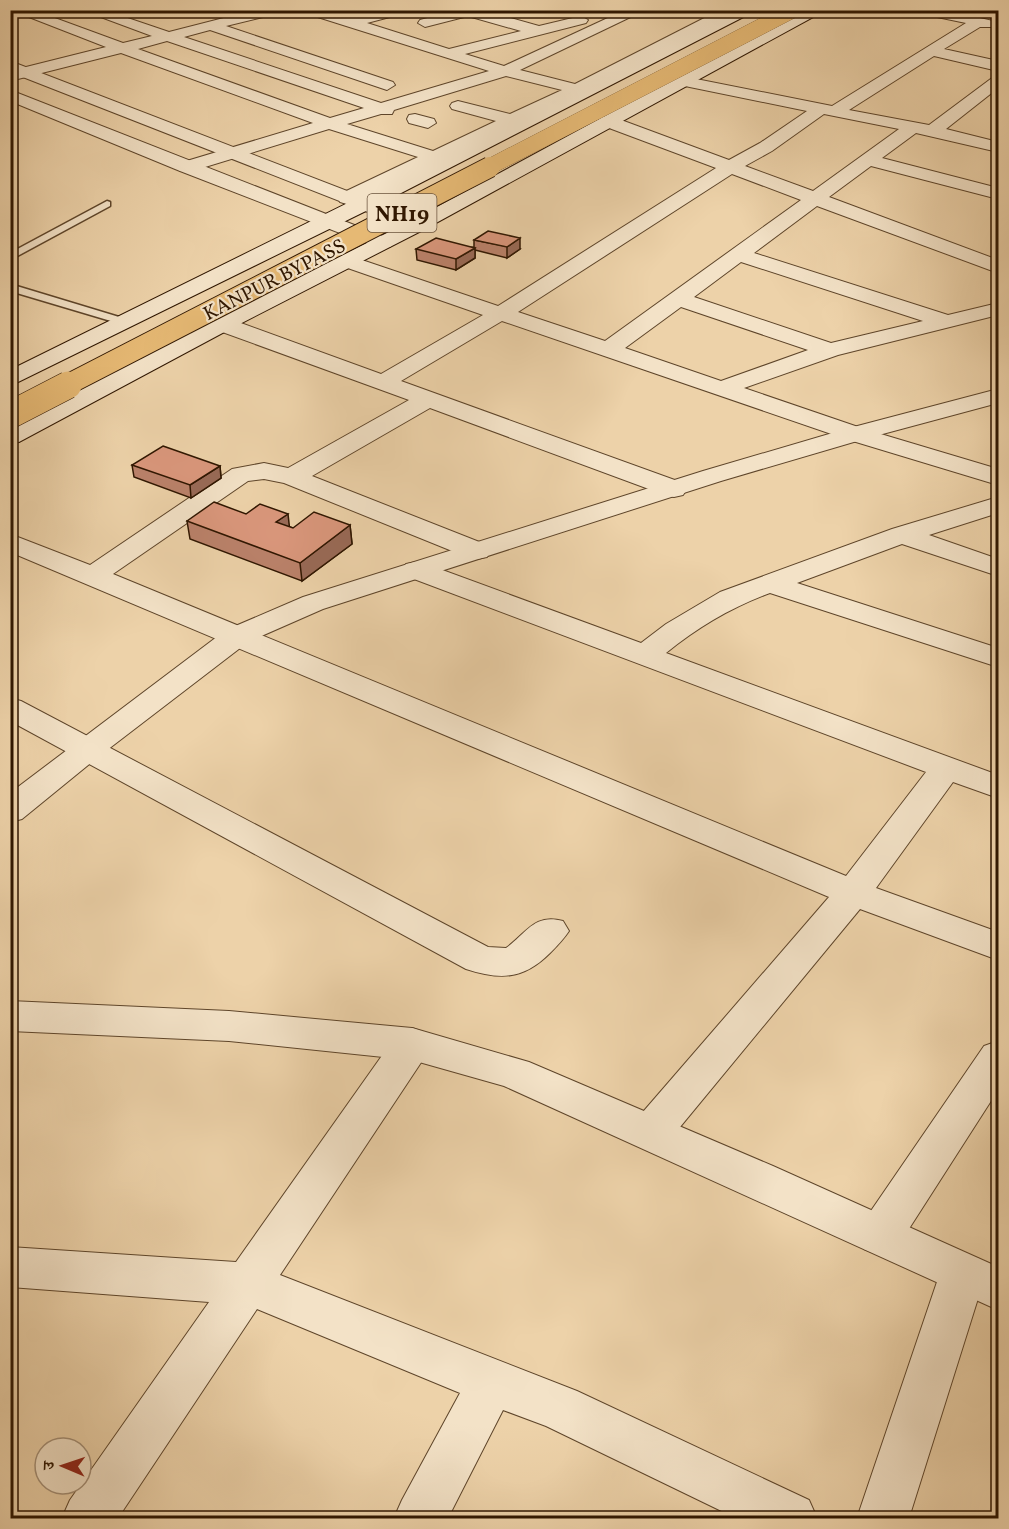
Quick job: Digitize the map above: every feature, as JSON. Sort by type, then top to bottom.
[{"type":"highway","name":"KANPUR BYPASS","points":[[10,397],[771,10]]},
{"type":"highway","name":"KANPUR BYPASS","points":[[10,415],[793,10]]},
{"type":"street","points":[[25,13],[54,10]]},
{"type":"street","points":[[89,10],[265,70],[423,120]]},
{"type":"street","points":[[15,71],[211,26],[248,13],[274,10]]},
{"type":"street","points":[[310,10],[505,70],[577,89]]},
{"type":"street","points":[[449,53],[618,10]]},
{"type":"street","points":[[186,167],[505,70],[638,10]]},
{"type":"street","points":[[10,379],[327,223],[350,199],[577,89],[732,10]]},
{"type":"street","points":[[294,210],[350,199],[750,10]]},
{"type":"street","points":[[10,437],[222,324],[418,225],[681,81],[819,10]]},
{"type":"street","points":[[923,10],[974,17],[999,27]]},
{"type":"street","points":[[351,23],[392,11],[451,34],[405,56]]},
{"type":"street","points":[[425,23],[472,11],[537,31]]},
{"type":"street","points":[[541,12],[574,21]]},
{"type":"street","points":[[25,13],[330,124],[435,157]]},
{"type":"street","points":[[382,383],[502,312],[732,166],[931,51],[974,17]]},
{"type":"street","points":[[135,26],[166,19]]},
{"type":"street","points":[[472,31],[507,23]]},
{"type":"street","points":[[211,26],[387,85]]},
{"type":"street","points":[[360,44],[392,36]]},
{"type":"street","points":[[480,45],[528,60]]},
{"type":"street","points":[[265,70],[339,50]]},
{"type":"street","points":[[931,51],[999,66]]},
{"type":"street","points":[[350,72],[377,64]]},
{"type":"street","points":[[15,71],[418,225]]},
{"type":"street","points":[[446,75],[468,82]]},
{"type":"street","points":[[345,96],[406,79]]},
{"type":"street","points":[[681,81],[913,127],[999,147]]},
{"type":"street","points":[[932,131],[999,81]]},
{"type":"street","points":[[10,94],[186,167],[383,243]]},
{"type":"street","points":[[975,98],[999,103]]},
{"type":"street","points":[[458,106],[512,120]]},
{"type":"street","points":[[607,121],[999,267]]},
{"type":"street","points":[[609,349],[913,127]]},
{"type":"street","points":[[869,159],[999,194]]},
{"type":"street","points":[[951,197],[999,211]]},
{"type":"street","points":[[974,257],[999,251]]},
{"type":"street","points":[[740,255],[949,322]]},
{"type":"street","points":[[346,261],[502,312],[719,389],[855,434],[999,477]]},
{"type":"street","points":[[679,299],[830,350]]},
{"type":"street","points":[[719,389],[830,350],[999,309]]},
{"type":"street","points":[[222,324],[674,489]]},
{"type":"street","points":[[10,811],[86,750],[237,636],[313,603],[855,434],[999,396]]},
{"type":"street","points":[[292,477],[428,400]]},
{"type":"street","points":[[92,576],[241,474],[264,471],[292,477],[477,551]]},
{"type":"street","points":[[645,656],[676,630],[730,598],[902,536],[999,505]]},
{"type":"street","points":[[902,536],[999,568]]},
{"type":"street","points":[[10,542],[853,893],[999,946]]},
{"type":"street","points":[[416,570],[999,788]]},
{"type":"street","points":[[767,584],[999,658]]},
{"type":"street","points":[[10,708],[479,958],[498,964],[513,962],[550,931]]},
{"type":"street","points":[[651,1132],[853,893],[946,768]]},
{"type":"street","points":[[10,1016],[229,1026],[412,1044],[515,1074],[651,1132],[981,1281],[884,1518]]},
{"type":"street","points":[[88,1518],[412,1044]]},
{"type":"street","points":[[880,1235],[999,1057]]},
{"type":"street","points":[[10,1267],[249,1284],[492,1383],[560,1408],[791,1518]]},
{"type":"street","points":[[420,1518],[492,1383]]},
{"type":"lane","points":[[10,257],[107,204]]},
{"type":"lane","points":[[10,287],[125,322]]},
{"type":"building","points":[[488,231],[520,238],[507,247],[474,240]]},
{"type":"building","points":[[436,238],[475,248],[456,259],[416,249]]},
{"type":"building","points":[[163,446],[220,466],[190,485],[132,465]]},
{"type":"building","points":[[214,502],[246,514],[260,504],[288,514],[276,522],[293,528],[314,512],[350,525],[300,563],[187,521]]}]
